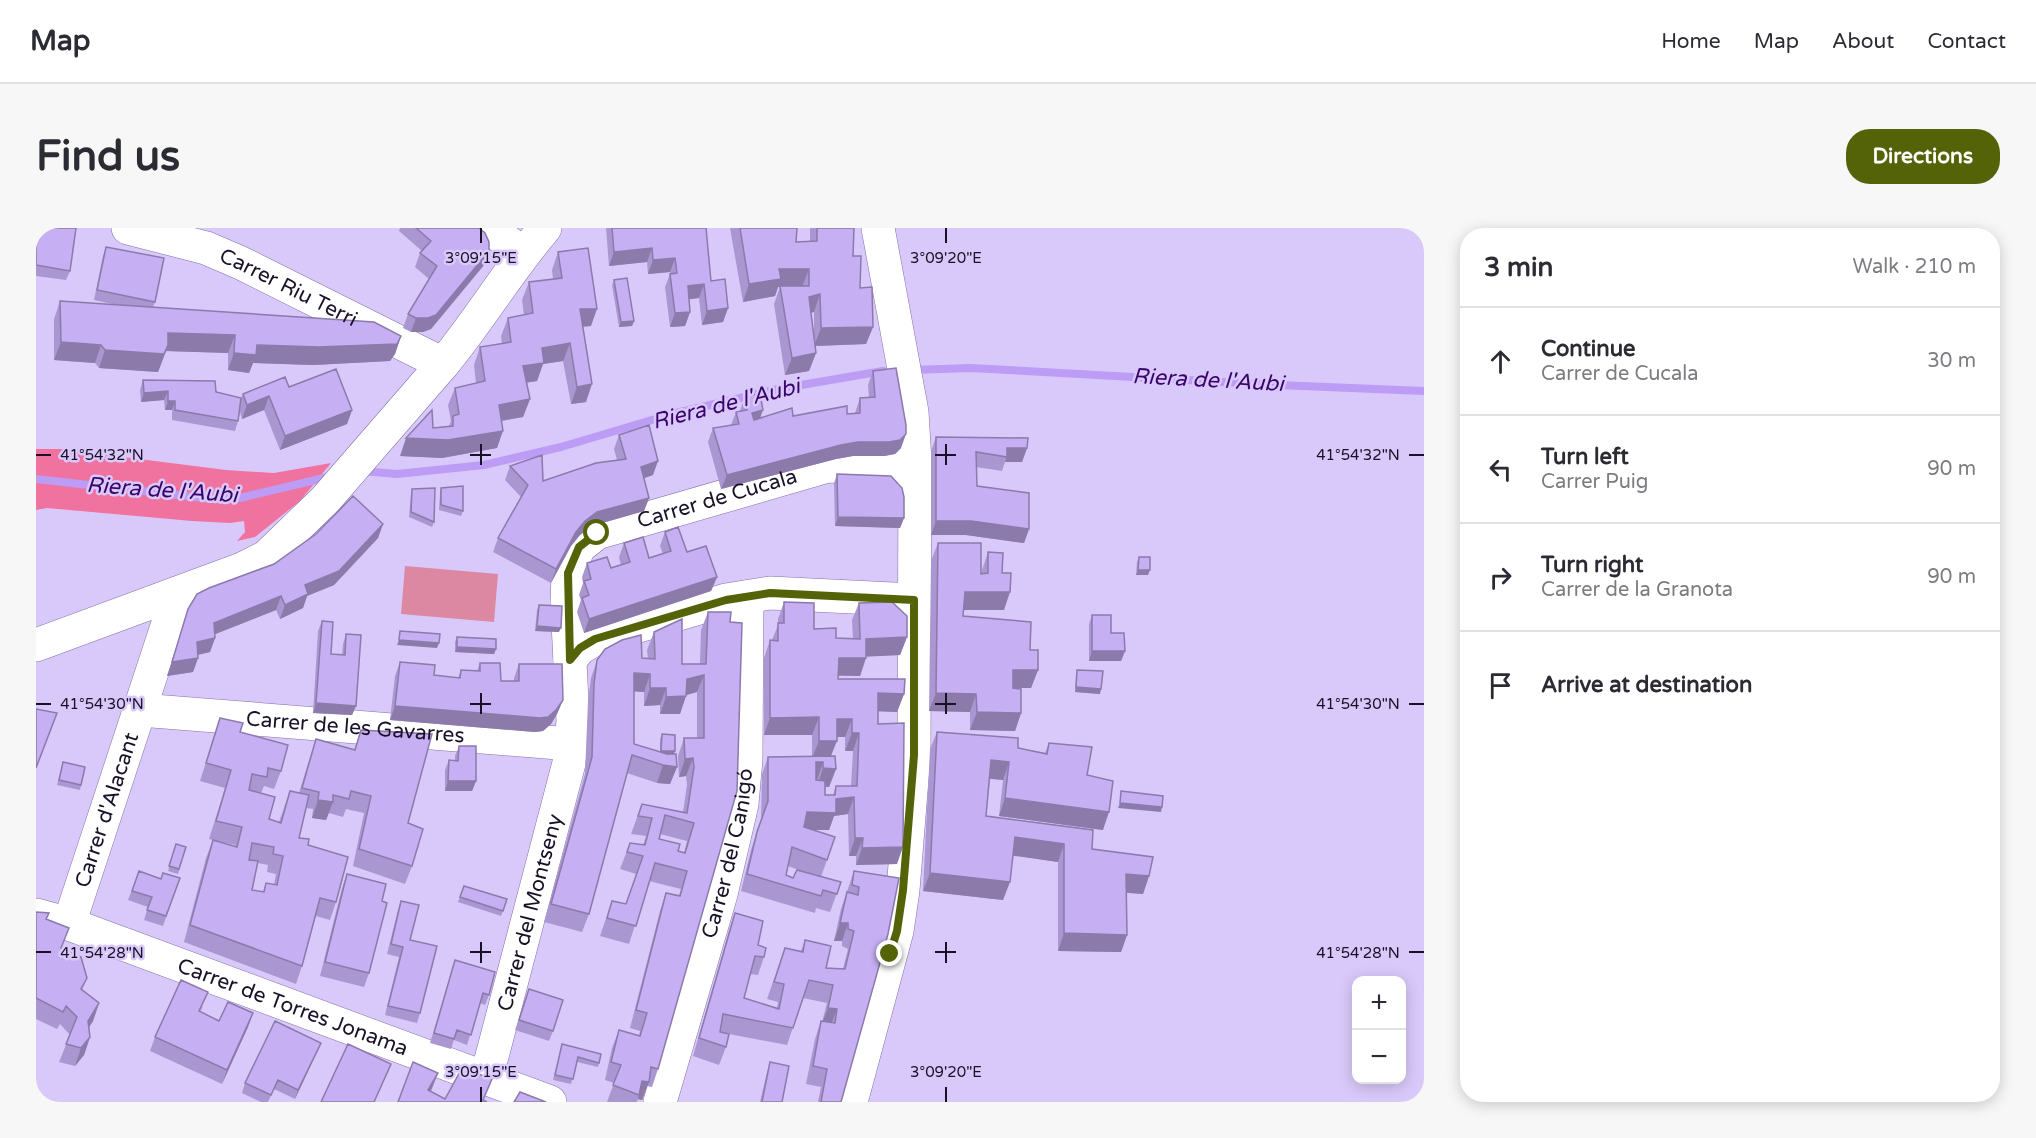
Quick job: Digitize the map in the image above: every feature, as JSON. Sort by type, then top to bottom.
[{"type":"street","name":"Carrer Riu Terri","points":[[129,228],[206,248],[241,263],[443,364]]},
{"type":"street","points":[[490,228],[523,254]]},
{"type":"street","points":[[36,645],[242,569],[266,557],[325,500],[457,348],[523,254],[545,228]]},
{"type":"street","points":[[851,1102],[897,931],[903,890],[914,755],[915,468],[912,412],[878,228]]},
{"type":"street","name":"Carrer de Cucala","points":[[571,744],[573,721],[568,573],[579,547],[597,533],[828,466],[915,468]]},
{"type":"street","name":"Carrer d'Alacant","points":[[69,924],[178,592]]},
{"type":"street","points":[[570,660],[580,648],[595,639],[726,600],[770,593],[914,600]]},
{"type":"street","name":"Carrer del Canigó","points":[[660,1102],[721,894],[742,804],[746,759],[747,597]]},
{"type":"street","name":"Carrer de les Gavarres","points":[[140,710],[571,744]]},
{"type":"street","name":"Carrer del Montseny","points":[[502,1090],[571,744]]},
{"type":"street","name":"Carrer de Torres Jonama","points":[[36,915],[69,924],[502,1090],[550,1102]]},
{"type":"shaded area","points":[[36,449],[60,449],[226,470],[274,473],[331,463],[300,501],[255,537],[237,541],[245,532],[244,521],[230,523],[192,521],[47,508],[36,510]]},
{"type":"shaded area","points":[[405,566],[498,574],[494,622],[401,614]]},
{"type":"building","points":[[36,228],[76,228],[70,271],[36,265]]},
{"type":"building","points":[[416,228],[479,228],[485,233],[489,242],[489,251],[436,315],[428,318],[416,318],[408,314],[437,266],[420,253],[431,241]]},
{"type":"building","points":[[612,228],[706,228],[711,281],[725,279],[728,308],[707,311],[704,284],[688,286],[690,312],[675,313],[670,274],[677,273],[675,258],[653,260],[652,248],[614,252]]},
{"type":"building","points":[[740,228],[797,228],[796,242],[817,241],[817,228],[854,228],[853,256],[861,256],[860,288],[872,287],[873,327],[821,328],[820,294],[809,297],[816,353],[792,358],[780,286],[809,286],[809,269],[779,269],[781,279],[749,284]]},
{"type":"building","points":[[106,247],[164,258],[155,302],[97,290]]},
{"type":"building","points":[[588,248],[597,309],[580,309],[592,384],[577,387],[570,343],[542,348],[544,363],[523,366],[530,399],[499,405],[503,431],[448,440],[406,438],[432,410],[433,428],[453,426],[453,416],[459,414],[455,388],[485,381],[480,347],[511,342],[508,318],[533,313],[529,282],[562,278],[558,252]]},
{"type":"building","points":[[627,278],[634,321],[621,322],[614,280]]},
{"type":"building","points":[[60,301],[374,322],[401,336],[397,344],[319,347],[257,345],[256,355],[234,353],[235,335],[168,333],[168,345],[164,354],[105,350],[101,345],[61,342]]},
{"type":"building","points":[[896,368],[906,425],[906,434],[900,440],[841,445],[727,475],[713,428],[739,424],[736,412],[747,410],[745,396],[760,394],[763,410],[752,413],[754,420],[792,408],[793,416],[847,406],[847,414],[860,413],[860,398],[875,397],[873,371]]},
{"type":"building","points":[[336,369],[352,410],[285,436],[269,396],[247,405],[243,394],[285,377],[289,387]]},
{"type":"building","points":[[143,380],[215,381],[216,392],[241,398],[238,421],[175,410],[175,401],[168,401],[168,391],[144,393]]},
{"type":"building","points":[[649,425],[658,461],[641,467],[649,498],[597,512],[585,521],[576,532],[556,569],[498,538],[528,485],[510,466],[542,455],[543,481],[596,463],[626,459],[619,435]]},
{"type":"building","points":[[936,437],[1028,438],[1027,448],[1007,448],[1007,457],[976,452],[977,486],[1029,493],[1029,529],[971,521],[936,521]]},
{"type":"building","points":[[837,474],[891,476],[902,488],[904,518],[838,517]]},
{"type":"building","points":[[463,486],[463,511],[441,505],[441,488]]},
{"type":"building","points":[[435,488],[434,522],[411,512],[412,489]]},
{"type":"building","points":[[353,496],[383,524],[339,571],[305,585],[308,594],[285,605],[281,596],[214,623],[215,638],[197,642],[198,658],[172,662],[188,609],[197,594],[274,564],[316,534]]},
{"type":"building","points":[[678,527],[687,552],[706,546],[717,577],[589,619],[582,598],[589,595],[584,581],[591,579],[587,563],[607,557],[611,568],[630,562],[624,543],[643,537],[649,558],[671,551],[665,532]]},
{"type":"building","points":[[938,543],[981,543],[981,574],[988,573],[988,552],[1003,553],[1002,573],[1011,573],[1010,592],[965,592],[963,616],[1031,622],[1030,650],[1038,650],[1038,670],[1013,670],[1013,688],[1021,689],[1021,713],[977,712],[976,694],[936,693]]},
{"type":"building","points":[[1139,557],[1150,557],[1150,570],[1138,570]]},
{"type":"building","points":[[784,602],[814,603],[814,629],[836,628],[836,638],[860,639],[859,603],[892,602],[907,616],[907,637],[866,639],[866,658],[839,658],[838,679],[905,679],[904,694],[878,693],[878,724],[904,723],[903,847],[862,848],[863,838],[855,838],[854,797],[836,799],[836,813],[807,812],[804,827],[835,837],[827,860],[792,847],[786,875],[793,878],[797,870],[841,882],[837,894],[823,890],[821,896],[747,874],[757,832],[768,801],[768,757],[835,756],[836,769],[823,768],[823,762],[816,762],[816,780],[825,781],[825,795],[835,795],[836,786],[857,786],[859,733],[852,733],[852,719],[837,719],[837,741],[819,741],[819,717],[770,718],[770,640],[778,641],[778,623],[784,623]]},
{"type":"building","points":[[539,605],[562,606],[561,628],[537,626]]},
{"type":"building","points":[[708,612],[731,612],[730,622],[742,623],[737,791],[658,1069],[651,1067],[649,1082],[642,1081],[639,1095],[613,1085],[621,1065],[611,1062],[619,1030],[640,1036],[647,1013],[636,1010],[666,893],[680,896],[687,871],[655,863],[636,926],[607,918],[612,901],[626,904],[643,856],[627,852],[630,843],[645,845],[652,818],[638,816],[642,804],[687,813],[694,767],[693,758],[685,759],[684,738],[704,738],[704,675],[687,679],[686,696],[666,697],[666,688],[650,688],[650,674],[634,673],[634,744],[667,754],[676,754],[677,767],[632,755],[589,914],[551,904],[592,757],[597,660],[605,649],[622,640],[641,635],[642,658],[655,659],[654,632],[682,619],[682,664],[706,664]],"holes":[[[665,815],[694,823],[685,853],[678,851],[680,844],[659,839]]]},
{"type":"building","points":[[1092,615],[1111,615],[1111,633],[1124,633],[1125,651],[1092,651]]},
{"type":"building","points":[[322,621],[333,622],[331,654],[345,655],[346,634],[361,635],[356,706],[316,703]]},
{"type":"building","points":[[400,631],[440,634],[439,643],[399,640]]},
{"type":"building","points":[[457,637],[496,639],[496,649],[457,647]]},
{"type":"building","points":[[400,662],[435,665],[434,675],[460,678],[461,670],[480,671],[480,663],[500,663],[501,681],[519,681],[519,664],[562,664],[563,700],[548,717],[540,718],[395,706]]},
{"type":"building","points":[[1077,670],[1103,671],[1101,689],[1076,687]]},
{"type":"building","points":[[36,709],[57,713],[36,768]]},
{"type":"building","points":[[220,718],[243,723],[240,732],[288,745],[281,771],[268,768],[267,777],[252,774],[249,790],[275,797],[269,819],[281,823],[290,791],[309,795],[299,838],[309,839],[308,845],[348,857],[336,902],[320,898],[302,966],[190,925],[213,840],[237,847],[242,827],[216,821],[231,770],[206,763]],"holes":[[[252,843],[274,847],[273,854],[283,856],[277,885],[266,883],[264,892],[252,890],[258,861],[249,860]]]},
{"type":"building","points":[[361,730],[432,734],[408,823],[423,829],[412,866],[359,849],[371,796],[351,791],[349,799],[333,795],[333,802],[318,800],[319,792],[302,788],[316,739],[355,750]]},
{"type":"building","points":[[937,732],[1018,738],[1018,748],[1047,754],[1049,743],[1092,747],[1087,775],[1113,781],[1109,812],[1005,798],[1009,762],[991,760],[986,816],[1093,830],[1092,849],[1153,857],[1149,876],[1126,874],[1127,935],[1064,933],[1064,844],[1015,837],[1010,882],[930,873]]},
{"type":"building","points":[[662,734],[675,735],[675,751],[661,751]]},
{"type":"building","points":[[459,746],[476,746],[476,781],[448,781],[449,760],[458,761]]},
{"type":"building","points":[[63,762],[85,767],[81,785],[59,780]]},
{"type":"building","points":[[1121,791],[1163,796],[1162,807],[1120,803]]},
{"type":"building","points":[[176,844],[186,847],[179,869],[169,866]]},
{"type":"building","points":[[139,871],[161,879],[163,873],[180,878],[166,916],[147,910],[152,897],[132,891]]},
{"type":"building","points":[[854,871],[899,878],[888,934],[841,1102],[821,1102],[827,1069],[813,1066],[821,1021],[835,1023],[837,1009],[828,1008],[833,985],[809,980],[793,1028],[723,1014],[720,1032],[729,1034],[726,1047],[699,1038],[735,913],[763,921],[758,945],[766,948],[764,957],[755,956],[744,998],[779,1009],[784,984],[774,982],[785,948],[803,952],[805,940],[831,946],[826,968],[845,969],[854,931],[848,929],[848,923],[840,923],[847,892],[858,895],[859,887],[852,885]]},
{"type":"building","points":[[347,874],[386,884],[382,901],[387,903],[369,973],[325,962]]},
{"type":"building","points":[[464,886],[507,899],[503,911],[460,897]]},
{"type":"building","points":[[401,901],[419,905],[410,940],[437,946],[420,1013],[388,1006],[403,947],[391,944]]},
{"type":"building","points":[[36,912],[49,913],[46,919],[69,928],[61,948],[81,957],[87,978],[81,989],[99,1003],[88,1021],[90,1037],[81,1048],[66,1044],[77,1017],[66,1006],[63,1012],[36,998]]},
{"type":"building","points":[[455,960],[495,972],[489,995],[483,993],[471,1035],[457,1030],[454,1039],[434,1033]]},
{"type":"building","points":[[181,980],[208,992],[199,1011],[219,1021],[228,1002],[253,1013],[227,1070],[155,1037]]},
{"type":"building","points":[[529,989],[563,1000],[553,1031],[519,1020]]},
{"type":"building","points":[[275,1021],[321,1043],[298,1090],[278,1080],[271,1095],[245,1083]]},
{"type":"building","points":[[348,1044],[391,1064],[374,1102],[321,1102]]},
{"type":"building","points":[[562,1044],[601,1054],[599,1063],[578,1057],[573,1079],[555,1075]]},
{"type":"building","points":[[413,1062],[438,1073],[428,1090],[445,1099],[462,1068],[492,1079],[483,1100],[487,1102],[398,1102]]},
{"type":"building","points":[[770,1062],[789,1066],[782,1102],[762,1102]]},
{"type":"building","points":[[520,1092],[546,1102],[514,1102]]},
{"type":"waterway","name":"Riera de l'Aubi","points":[[911,370],[971,368],[1424,391]]},
{"type":"waterway","name":"Riera de l'Aubi","points":[[362,471],[397,474],[484,465],[561,447],[672,414],[778,389],[883,371]]},
{"type":"waterway","name":"Riera de l'Aubi","points":[[36,479],[212,499],[240,498],[332,476]]},
{"type":"route","points":[[597,533],[579,547],[568,573],[570,660],[580,648],[595,639],[726,600],[770,593],[914,600],[914,755],[903,890],[897,931],[890,954]]}]
